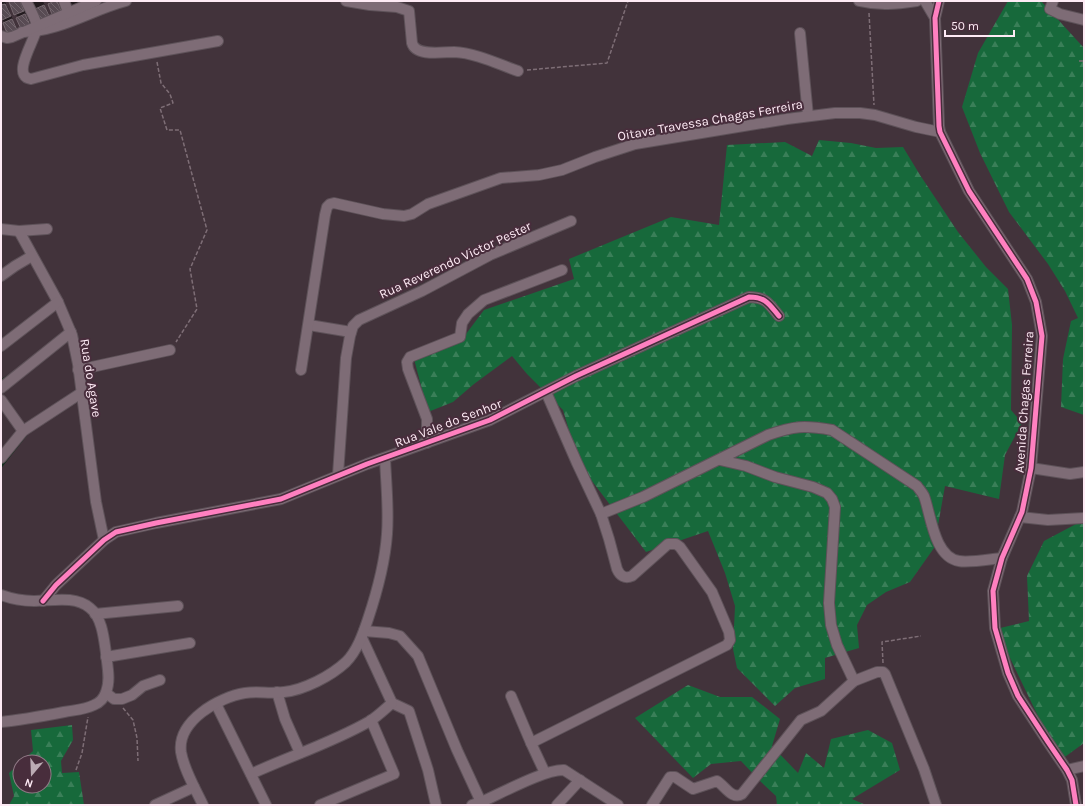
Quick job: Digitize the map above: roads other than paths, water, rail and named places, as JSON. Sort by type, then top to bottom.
[{"type":"street","points":[[26,1],[37,28],[22,70],[23,75],[26,78],[31,79],[83,65],[218,42]]},
{"type":"street","points":[[64,1],[68,12]]},
{"type":"street","points":[[37,28],[68,12],[96,1]]},
{"type":"street","points":[[1,36],[7,38],[37,28],[75,20],[126,1]]},
{"type":"street","points":[[346,1],[370,6],[397,7],[409,11],[413,48],[417,51],[434,53],[455,52],[472,55],[518,71]]},
{"type":"street","points":[[864,2],[889,5],[917,1]]},
{"type":"street","points":[[925,1],[935,18]]},
{"type":"street","name":"Avenida Chagas Ferreira","points":[[939,1],[935,18],[940,132],[970,191],[1028,279],[1036,302],[1042,336],[1031,468],[1020,517],[1002,558],[993,591],[995,628],[1008,673],[1018,696],[1067,770],[1072,780],[1076,805]]},
{"type":"street","points":[[1052,5],[1060,14],[1084,20]]},
{"type":"street","points":[[800,33],[808,116]]},
{"type":"street","name":"Oitava Travessa Chagas Ferreira","points":[[301,370],[325,215],[327,207],[330,204],[334,203],[383,214],[404,216],[412,214],[428,204],[501,178],[539,175],[562,170],[602,154],[635,144],[808,116],[835,113],[860,113],[875,115],[916,127],[940,132]]},
{"type":"street","name":"Rua Reverendo Victor Pester","points":[[352,329],[359,320],[422,291],[490,255],[571,221]]},
{"type":"street","points":[[1,229],[19,231],[47,229]]},
{"type":"street","name":"Rua do Agave","points":[[19,231],[58,302],[75,349],[94,489],[104,540]]},
{"type":"street","points":[[1,276],[32,256]]},
{"type":"street","points":[[427,443],[427,419],[408,369],[407,362],[410,357],[460,337],[462,324],[468,314],[484,300],[562,270]]},
{"type":"street","name":"Rua Vale do Senhor","points":[[43,601],[56,585],[104,540],[122,530],[281,499],[384,458],[490,420],[576,376],[749,297],[757,297],[766,301],[779,316]]},
{"type":"street","points":[[1,346],[58,302]]},
{"type":"street","points":[[309,325],[352,329],[346,358],[338,476]]},
{"type":"street","points":[[1,388],[70,332]]},
{"type":"street","points":[[78,370],[170,350]]},
{"type":"street","points":[[531,743],[727,645],[730,640],[712,592],[680,547],[676,544],[668,544],[632,576],[628,578],[619,574],[601,514],[546,392]]},
{"type":"street","points":[[1,458],[23,431],[81,393]]},
{"type":"street","points":[[1,400],[23,431]]},
{"type":"street","points":[[601,514],[643,497],[768,435],[799,426],[817,427],[832,430],[917,486],[923,494],[937,540],[945,553],[951,558],[960,561],[1002,558]]},
{"type":"street","points":[[203,805],[184,763],[181,750],[183,738],[193,720],[199,714],[234,695],[246,692],[277,692],[300,689],[337,670],[347,661],[363,635],[379,586],[386,545],[388,517],[384,458]]},
{"type":"street","points":[[720,460],[746,466],[775,477],[813,487],[827,493],[832,499],[835,507],[829,603],[831,625],[836,645],[854,681]]},
{"type":"street","points":[[1031,468],[1070,474],[1084,472]]},
{"type":"street","points":[[1020,517],[1048,520],[1084,518]]},
{"type":"street","points":[[1,595],[33,602],[62,600],[74,601],[85,605],[93,611],[101,627],[108,682],[106,693],[102,699],[89,707],[33,718],[1,722]]},
{"type":"street","points":[[93,611],[178,606]]},
{"type":"street","points":[[363,635],[389,632],[400,636],[418,656],[457,750],[477,804],[545,774],[557,770],[564,770],[618,805]]},
{"type":"street","points":[[363,635],[392,703],[409,712],[428,770],[436,805]]},
{"type":"street","points":[[106,657],[190,643]]},
{"type":"street","points":[[652,805],[670,777],[675,777],[693,790],[717,782],[733,800],[742,794],[801,720],[821,711],[854,681],[877,672],[884,673],[924,769],[936,805]]},
{"type":"street","points":[[106,693],[114,699],[119,700],[132,695],[143,686],[160,680]]},
{"type":"street","points":[[277,692],[284,719],[300,753]]},
{"type":"street","points":[[511,696],[545,774]]},
{"type":"street","points":[[250,774],[318,746],[371,720],[392,703]]},
{"type":"street","points":[[216,704],[266,805]]},
{"type":"street","points":[[320,805],[394,774],[371,720]]},
{"type":"street","points":[[1067,770],[1084,766]]},
{"type":"street","points":[[557,805],[580,780]]},
{"type":"street","points":[[155,805],[194,787]]},
{"type":"waterway","points":[[1,381],[9,376]]},
{"type":"waterway","points":[[1,466],[27,433]]}]
